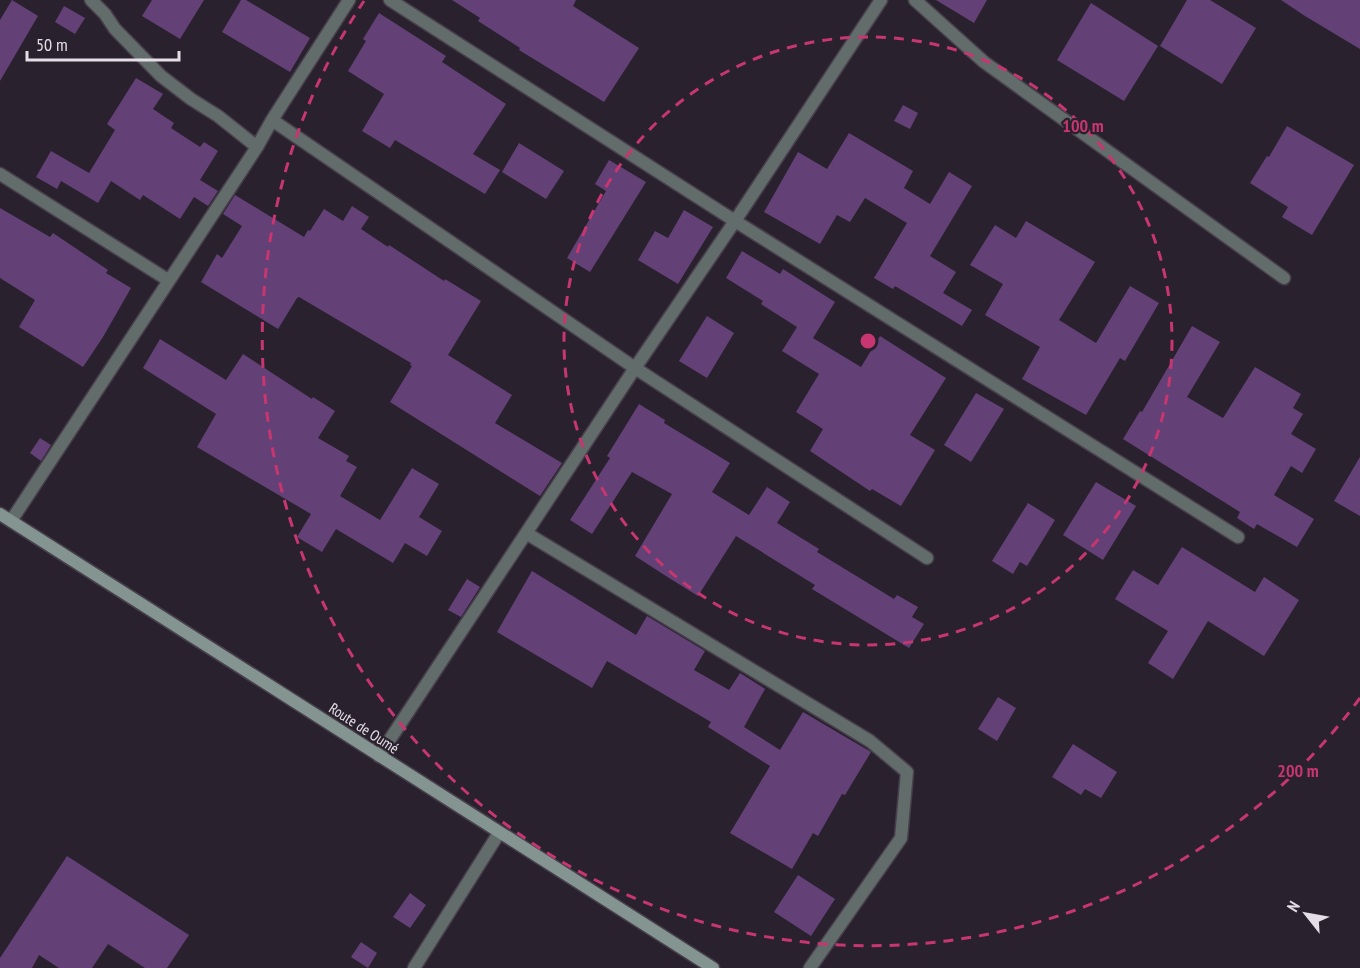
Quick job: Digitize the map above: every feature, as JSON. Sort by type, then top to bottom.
[{"type":"street","points":[[92,0],[115,29],[161,76],[257,147]]},
{"type":"street","points":[[11,521],[257,147],[349,0]]},
{"type":"street","points":[[390,0],[735,221],[1238,537]]},
{"type":"street","points":[[380,756],[526,532],[881,0]]},
{"type":"street","points":[[915,0],[984,62],[1284,278]]},
{"type":"street","points":[[272,120],[635,368],[927,558]]},
{"type":"street","points":[[0,174],[168,280]]},
{"type":"street","name":"Route de Oumé","points":[[0,514],[712,968]]},
{"type":"street","points":[[526,532],[870,741],[906,772],[901,837],[810,968]]},
{"type":"street","points":[[414,968],[500,832]]},
{"type":"building","points":[[12,0],[38,16],[0,81],[0,20]]},
{"type":"building","points":[[152,0],[204,0],[180,39],[142,16]]},
{"type":"building","points":[[241,0],[246,0],[310,38],[290,72],[222,32]]},
{"type":"building","points":[[452,0],[576,0],[573,6],[639,48],[604,102],[519,50],[520,48],[478,21],[480,18]]},
{"type":"building","points":[[936,0],[987,0],[974,23]]},
{"type":"building","points":[[1187,0],[1210,0],[1256,28],[1222,84],[1160,46]]},
{"type":"building","points":[[1281,0],[1360,0],[1360,49],[1305,16]]},
{"type":"building","points":[[1091,3],[1158,46],[1124,101],[1057,60]]},
{"type":"building","points":[[64,6],[85,18],[75,34],[55,22]]},
{"type":"building","points":[[379,13],[446,56],[442,62],[506,104],[473,154],[500,170],[485,194],[395,140],[390,148],[362,131],[384,94],[348,71],[366,41],[363,39]]},
{"type":"building","points":[[136,78],[163,94],[153,109],[174,123],[171,128],[200,147],[204,142],[218,151],[200,180],[218,191],[208,206],[194,197],[180,219],[143,195],[140,200],[111,181],[98,203],[61,181],[57,189],[36,177],[51,151],[89,173],[115,130],[107,124]]},
{"type":"building","points":[[903,105],[918,113],[910,129],[894,121]]},
{"type":"building","points":[[1287,126],[1354,165],[1312,235],[1282,217],[1288,207],[1250,183]]},
{"type":"building","points":[[849,133],[913,171],[904,188],[930,204],[949,172],[972,186],[930,256],[956,272],[943,293],[972,310],[962,326],[895,286],[893,289],[874,278],[907,223],[865,198],[850,222],[837,215],[820,244],[764,212],[798,152],[827,169]]},
{"type":"building","points":[[519,143],[564,171],[546,199],[502,172]]},
{"type":"building","points":[[609,160],[646,182],[590,272],[567,258],[606,191],[595,184]]},
{"type":"building","points":[[235,195],[304,237],[324,209],[343,221],[352,206],[369,217],[361,229],[444,281],[445,279],[481,301],[448,355],[512,395],[495,423],[562,463],[540,496],[390,402],[412,366],[411,363],[299,297],[278,329],[201,282],[217,254],[222,258],[242,226],[223,214]]},
{"type":"building","points":[[0,208],[50,237],[53,233],[108,270],[106,273],[131,288],[83,367],[19,327],[35,300],[0,278]]},
{"type":"building","points":[[684,210],[713,227],[678,284],[638,260],[655,231],[668,238]]},
{"type":"building","points":[[1026,221],[1095,262],[1059,320],[1096,343],[1130,286],[1159,303],[1125,361],[1120,358],[1086,415],[1022,379],[1040,347],[985,315],[1003,284],[970,265],[995,225],[1016,238]]},
{"type":"building","points":[[742,251],[780,274],[783,269],[835,302],[813,338],[861,367],[880,336],[946,378],[910,435],[935,450],[901,506],[872,489],[870,491],[810,451],[823,429],[796,412],[819,374],[782,351],[797,327],[761,304],[763,301],[726,278]]},
{"type":"building","points":[[707,316],[734,333],[707,378],[679,361]]},
{"type":"building","points":[[1192,326],[1220,342],[1187,397],[1223,418],[1255,367],[1301,394],[1293,408],[1303,414],[1291,434],[1316,449],[1302,473],[1291,466],[1274,495],[1314,519],[1297,547],[1257,524],[1254,529],[1237,518],[1240,512],[1123,439],[1140,411],[1142,412]]},
{"type":"building","points":[[160,339],[226,380],[243,354],[312,399],[313,397],[335,411],[318,438],[349,456],[346,461],[357,467],[340,496],[380,520],[412,468],[439,484],[419,517],[442,531],[427,556],[405,543],[393,563],[336,529],[322,552],[297,537],[311,514],[197,447],[216,414],[143,368]]},
{"type":"building","points":[[976,393],[1004,409],[971,462],[944,445]]},
{"type":"building","points":[[639,404],[665,420],[664,423],[730,463],[712,492],[749,515],[767,487],[790,502],[777,523],[819,549],[817,552],[894,599],[897,595],[918,607],[912,617],[924,624],[909,648],[812,589],[815,585],[736,536],[698,596],[669,578],[635,556],[672,494],[632,472],[592,534],[570,520],[610,458],[607,456]]},
{"type":"building","points":[[40,438],[51,445],[41,461],[30,453]]},
{"type":"building","points":[[1360,457],[1360,516],[1334,501]]},
{"type":"building","points":[[1096,482],[1136,506],[1103,560],[1063,535]]},
{"type":"building","points":[[1028,503],[1055,520],[1027,566],[1020,562],[1013,574],[992,561]]},
{"type":"building","points":[[1182,547],[1255,592],[1264,577],[1299,600],[1264,656],[1208,621],[1173,679],[1148,663],[1168,631],[1115,599],[1133,570],[1158,585]]},
{"type":"building","points":[[532,571],[636,635],[647,616],[705,651],[694,670],[729,690],[740,673],[765,689],[744,727],[780,750],[803,712],[871,752],[845,795],[842,794],[818,836],[813,833],[792,869],[730,833],[770,766],[708,727],[711,722],[607,661],[592,688],[497,632]]},
{"type":"building","points":[[467,579],[480,587],[461,617],[448,610]]},
{"type":"building","points":[[998,697],[1016,708],[997,741],[978,729]]},
{"type":"building","points":[[1073,744],[1117,772],[1101,798],[1085,789],[1081,795],[1052,777]]},
{"type":"building","points":[[67,856],[189,935],[167,968],[145,968],[108,944],[92,968],[59,968],[39,955],[32,968],[0,968],[0,958]]},
{"type":"building","points":[[798,875],[835,899],[811,936],[774,912]]},
{"type":"building","points":[[410,893],[426,905],[410,928],[393,917]]},
{"type":"building","points":[[361,942],[377,953],[368,968],[351,957]]}]
